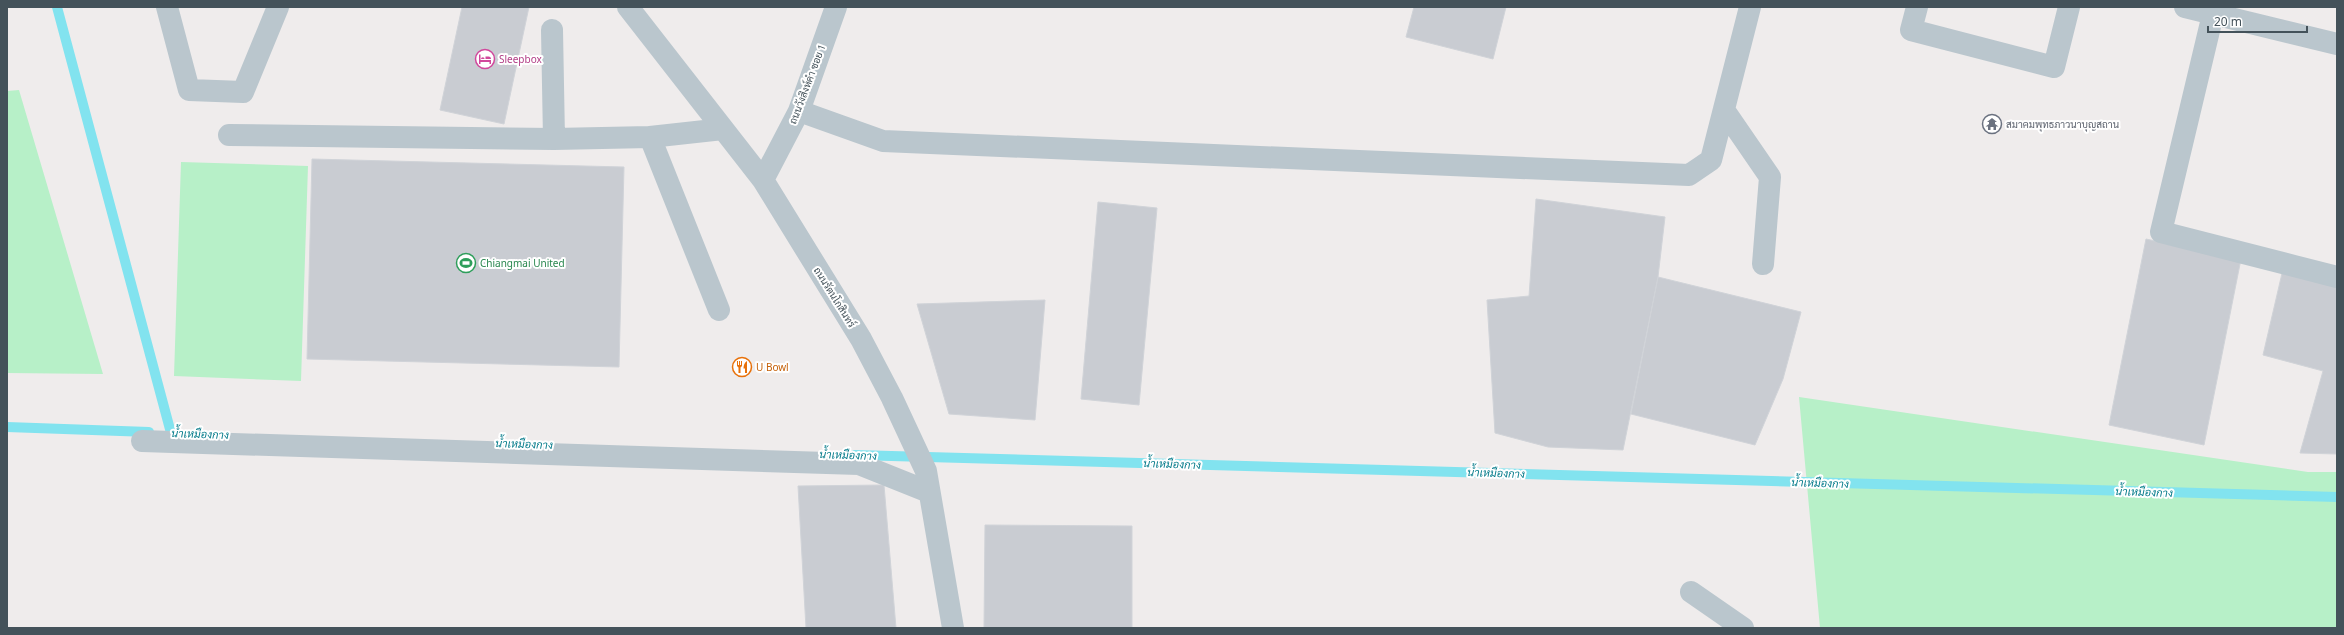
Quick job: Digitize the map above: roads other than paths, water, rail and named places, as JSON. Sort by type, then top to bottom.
[{"type":"street","points":[[167,7],[189,90],[243,92],[278,7]]},
{"type":"street","name":"ถนนรัตนโกสินทร์","points":[[628,7],[763,180],[866,350],[892,398],[926,470],[953,628]]},
{"type":"street","name":"ถนนวังสิงห์คำ ซอย 1","points":[[763,180],[799,111],[836,7]]},
{"type":"street","points":[[799,111],[883,141],[1689,174],[1711,160],[1750,7]]},
{"type":"street","points":[[1917,7],[1911,30],[2054,67],[2069,7]]},
{"type":"street","points":[[2184,7],[2337,44]]},
{"type":"street","points":[[2213,14],[2161,232],[2337,276]]},
{"type":"street","points":[[552,30],[554,139]]},
{"type":"street","points":[[1724,110],[1770,177],[1763,264]]},
{"type":"street","points":[[229,135],[554,139],[650,137],[723,129]]},
{"type":"street","points":[[650,137],[719,310]]},
{"type":"street","points":[[142,441],[859,464],[929,492]]},
{"type":"street","points":[[1691,592],[1743,628]]},
{"type":"waterway","points":[[57,7],[171,433]]},
{"type":"waterway","name":"น้ำเหมืองกาง","points":[[7,427],[149,432]]},
{"type":"waterway","name":"น้ำเหมืองกาง","points":[[855,455],[2337,497]]},
{"type":"place","name":"Sleepbox","points":[[485,59]]},
{"type":"place","name":"สมาคมพุทธภาวนาบุญสถาน","points":[[1992,124]]},
{"type":"place","name":"Chiangmai United","points":[[466,263]]},
{"type":"place","name":"U Bowl","points":[[742,367]]}]
